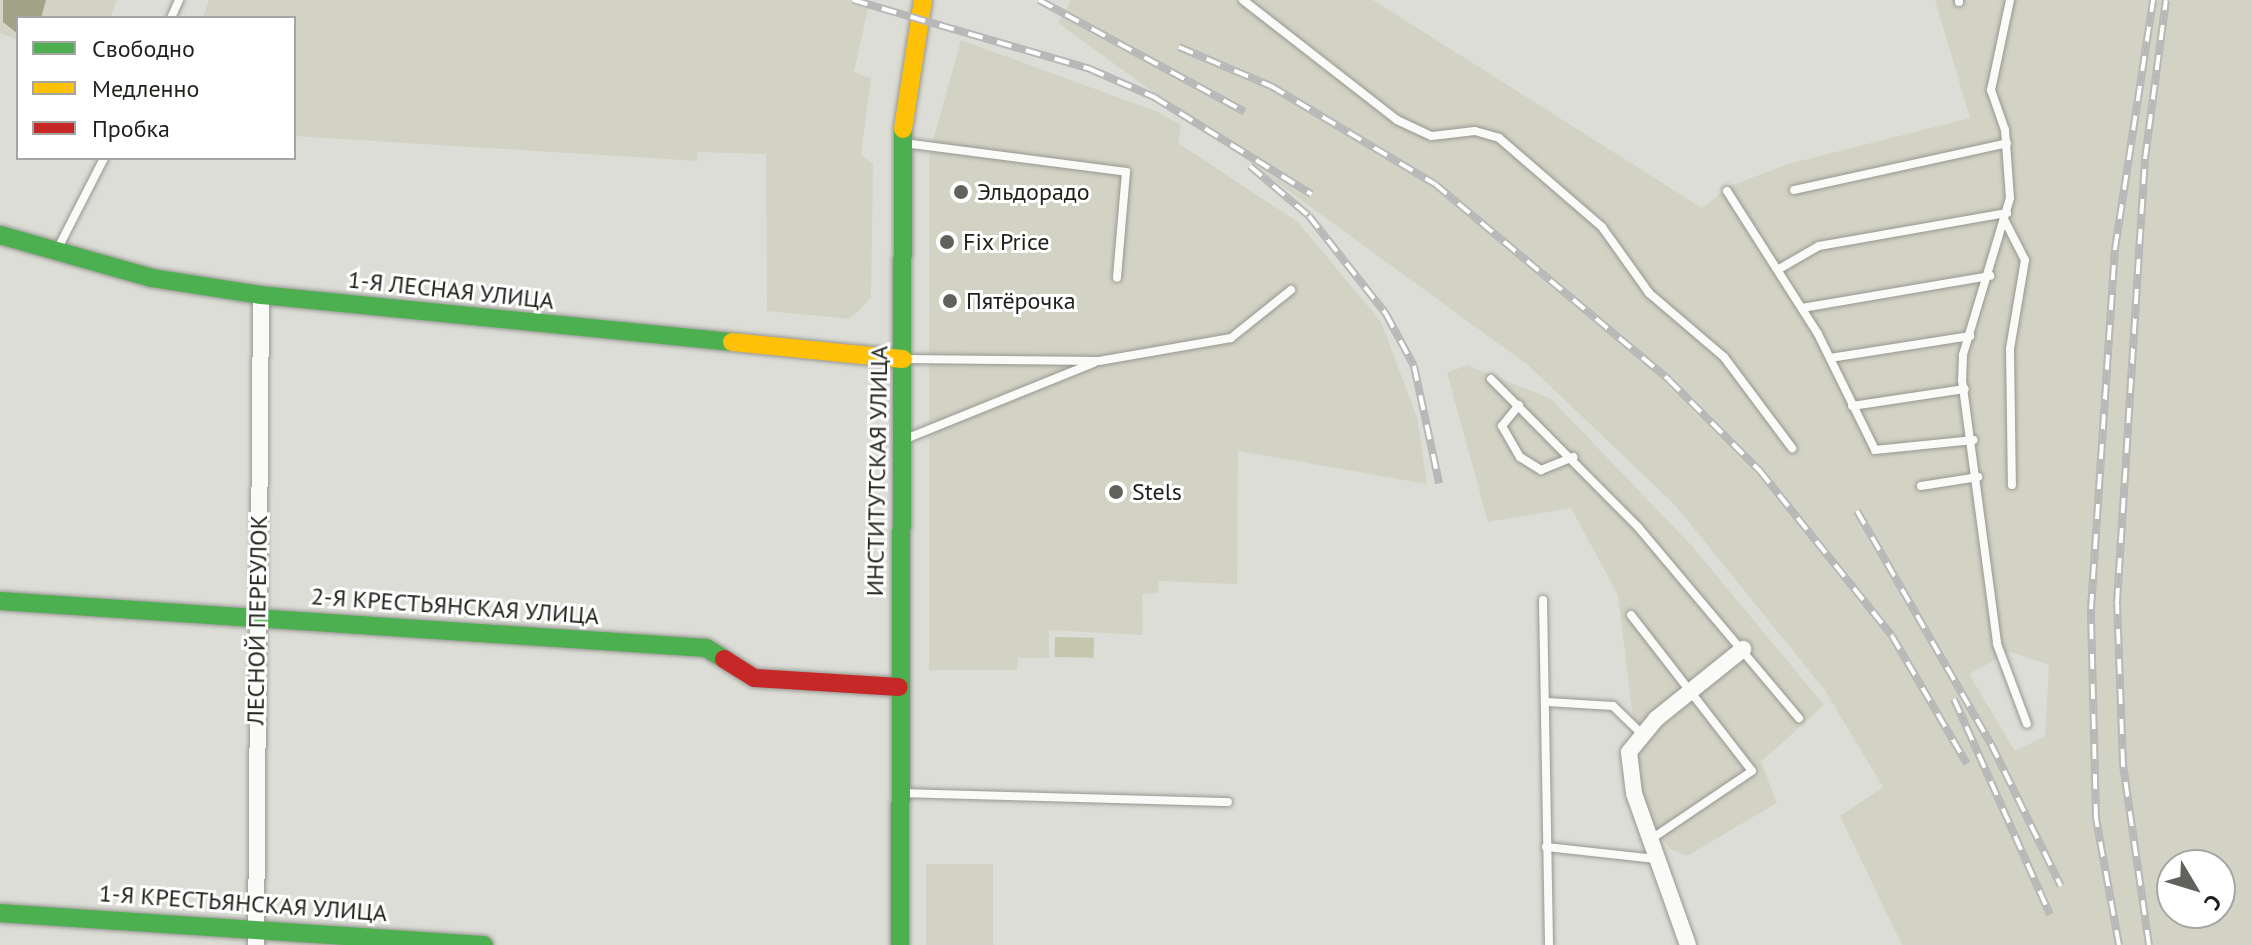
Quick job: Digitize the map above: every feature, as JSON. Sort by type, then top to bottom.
[{"type":"street","name":"ИНСТИТУТСКАЯ УЛИЦА","points":[[900,945],[903,143],[923,0]]},
{"type":"street","name":"1-Я ЛЕСНАЯ УЛИЦА","points":[[0,235],[55,254],[261,295],[903,359]]},
{"type":"street","name":"ЛЕСНОЙ ПЕРЕУЛОК","points":[[256,945],[261,295]]},
{"type":"street","name":"2-Я КРЕСТЬЯНСКАЯ УЛИЦА","points":[[0,601],[257,614],[706,648],[755,678],[899,687]]},
{"type":"street","points":[[1688,945],[1649,841],[1629,752],[1641,733],[1743,649]]},
{"type":"street","name":"1-Я КРЕСТЬЯНСКАЯ УЛИЦА","points":[[0,913],[255,925],[484,945]]},
{"type":"lane","points":[[1243,0],[1397,120],[1432,136],[1475,131],[1499,138],[1602,227],[1649,293],[1724,357],[1792,448]]},
{"type":"lane","points":[[2010,0],[1991,90],[2007,143],[2006,217],[1963,355],[1997,644],[2027,724]]},
{"type":"lane","points":[[903,143],[1126,172],[1117,278]]},
{"type":"lane","points":[[1794,190],[2007,143]]},
{"type":"lane","points":[[55,254],[103,160]]},
{"type":"lane","points":[[1727,191],[1802,308],[1830,358],[1871,446],[1883,453],[1973,440]]},
{"type":"lane","points":[[1779,269],[1819,246],[2006,217]]},
{"type":"lane","points":[[2006,217],[2025,260],[2010,349],[2012,485]]},
{"type":"lane","points":[[1802,308],[1990,276]]},
{"type":"lane","points":[[903,359],[1099,361],[1231,338],[1291,290]]},
{"type":"lane","points":[[1830,358],[1970,336]]},
{"type":"lane","points":[[902,440],[1099,361]]},
{"type":"lane","points":[[1491,379],[1573,457],[1743,649],[1799,718]]},
{"type":"lane","points":[[1852,406],[1965,389]]},
{"type":"lane","points":[[1519,405],[1502,426],[1520,457],[1541,470],[1573,457]]},
{"type":"lane","points":[[1921,486],[1978,477]]},
{"type":"lane","points":[[1543,600],[1549,945]]},
{"type":"lane","points":[[1631,615],[1752,771],[1649,841]]},
{"type":"lane","points":[[1547,702],[1613,706],[1641,733]]},
{"type":"lane","points":[[899,792],[1228,802]]},
{"type":"lane","points":[[1546,847],[1656,859]]},
{"type":"shaded area","points":[[0,0],[117,0],[111,16],[16,16],[16,39],[0,33]]},
{"type":"shaded area","points":[[3,0],[46,0],[42,16],[16,16],[16,32],[3,22]]},
{"type":"shaded area","points":[[209,0],[870,0],[854,72],[871,78],[861,155],[873,164],[871,298],[850,319],[767,311],[766,154],[698,152],[697,161],[296,136],[296,16],[204,16]]},
{"type":"shaded area","points":[[1071,0],[1373,0],[1702,208],[1730,186],[1788,164],[1970,118],[1935,0],[2252,0],[2252,945],[1902,945],[1840,816],[1883,787],[1824,689],[1675,505],[1529,366],[1058,23]],"holes":[[[2010,652],[2049,665],[2045,736],[2015,751],[1969,674]]]},
{"type":"shaded area","points":[[961,40],[1158,112],[1181,125],[1178,143],[1298,222],[1381,322],[1417,417],[1427,484],[1238,451],[1237,584],[1159,581],[1158,593],[1142,594],[1143,635],[1049,630],[1049,658],[1018,658],[1017,670],[929,670],[929,155]]},
{"type":"shaded area","points":[[1467,365],[1551,399],[1693,547],[1824,705],[1761,762],[1777,803],[1687,856],[1670,849],[1644,810],[1618,595],[1571,508],[1488,522],[1447,373]]},
{"type":"shaded area","points":[[1055,637],[1094,638],[1094,658],[1055,657]]},
{"type":"shaded area","points":[[926,864],[993,864],[993,945],[926,945]]},
{"type":"railway","points":[[853,0],[1090,69],[1154,97],[1311,194]]},
{"type":"railway","points":[[1039,0],[1245,112]]},
{"type":"railway","points":[[2119,945],[2096,819],[2091,609],[2115,249],[2153,0]]},
{"type":"railway","points":[[2149,945],[2123,764],[2117,603],[2145,159],[2166,0]]},
{"type":"railway","points":[[1179,47],[1271,86],[1435,184],[1669,380],[1760,471],[1892,636],[1967,764]]},
{"type":"railway","points":[[1250,166],[1309,216],[1386,314],[1414,366],[1439,483]]},
{"type":"railway","points":[[1857,511],[1991,744],[2061,886]]},
{"type":"railway","points":[[1954,699],[2050,915]]},
{"type":"traffic: fast","points":[[900,945],[903,129]]},
{"type":"traffic: fast","points":[[0,235],[152,278],[261,295],[732,342]]},
{"type":"traffic: fast","points":[[0,601],[706,648],[724,659]]},
{"type":"traffic: fast","points":[[0,913],[484,945]]},
{"type":"traffic: slow","points":[[903,129],[923,0]]},
{"type":"traffic: slow","points":[[732,342],[903,359]]},
{"type":"traffic: jam","points":[[724,659],[755,678],[899,687]]},
{"type":"place","name":"Эльдорадо","points":[[961,192]]},
{"type":"place","name":"Fix Price","points":[[947,242]]},
{"type":"place","name":"Пятёрочка","points":[[950,301]]},
{"type":"place","name":"Stels","points":[[1116,492]]}]
